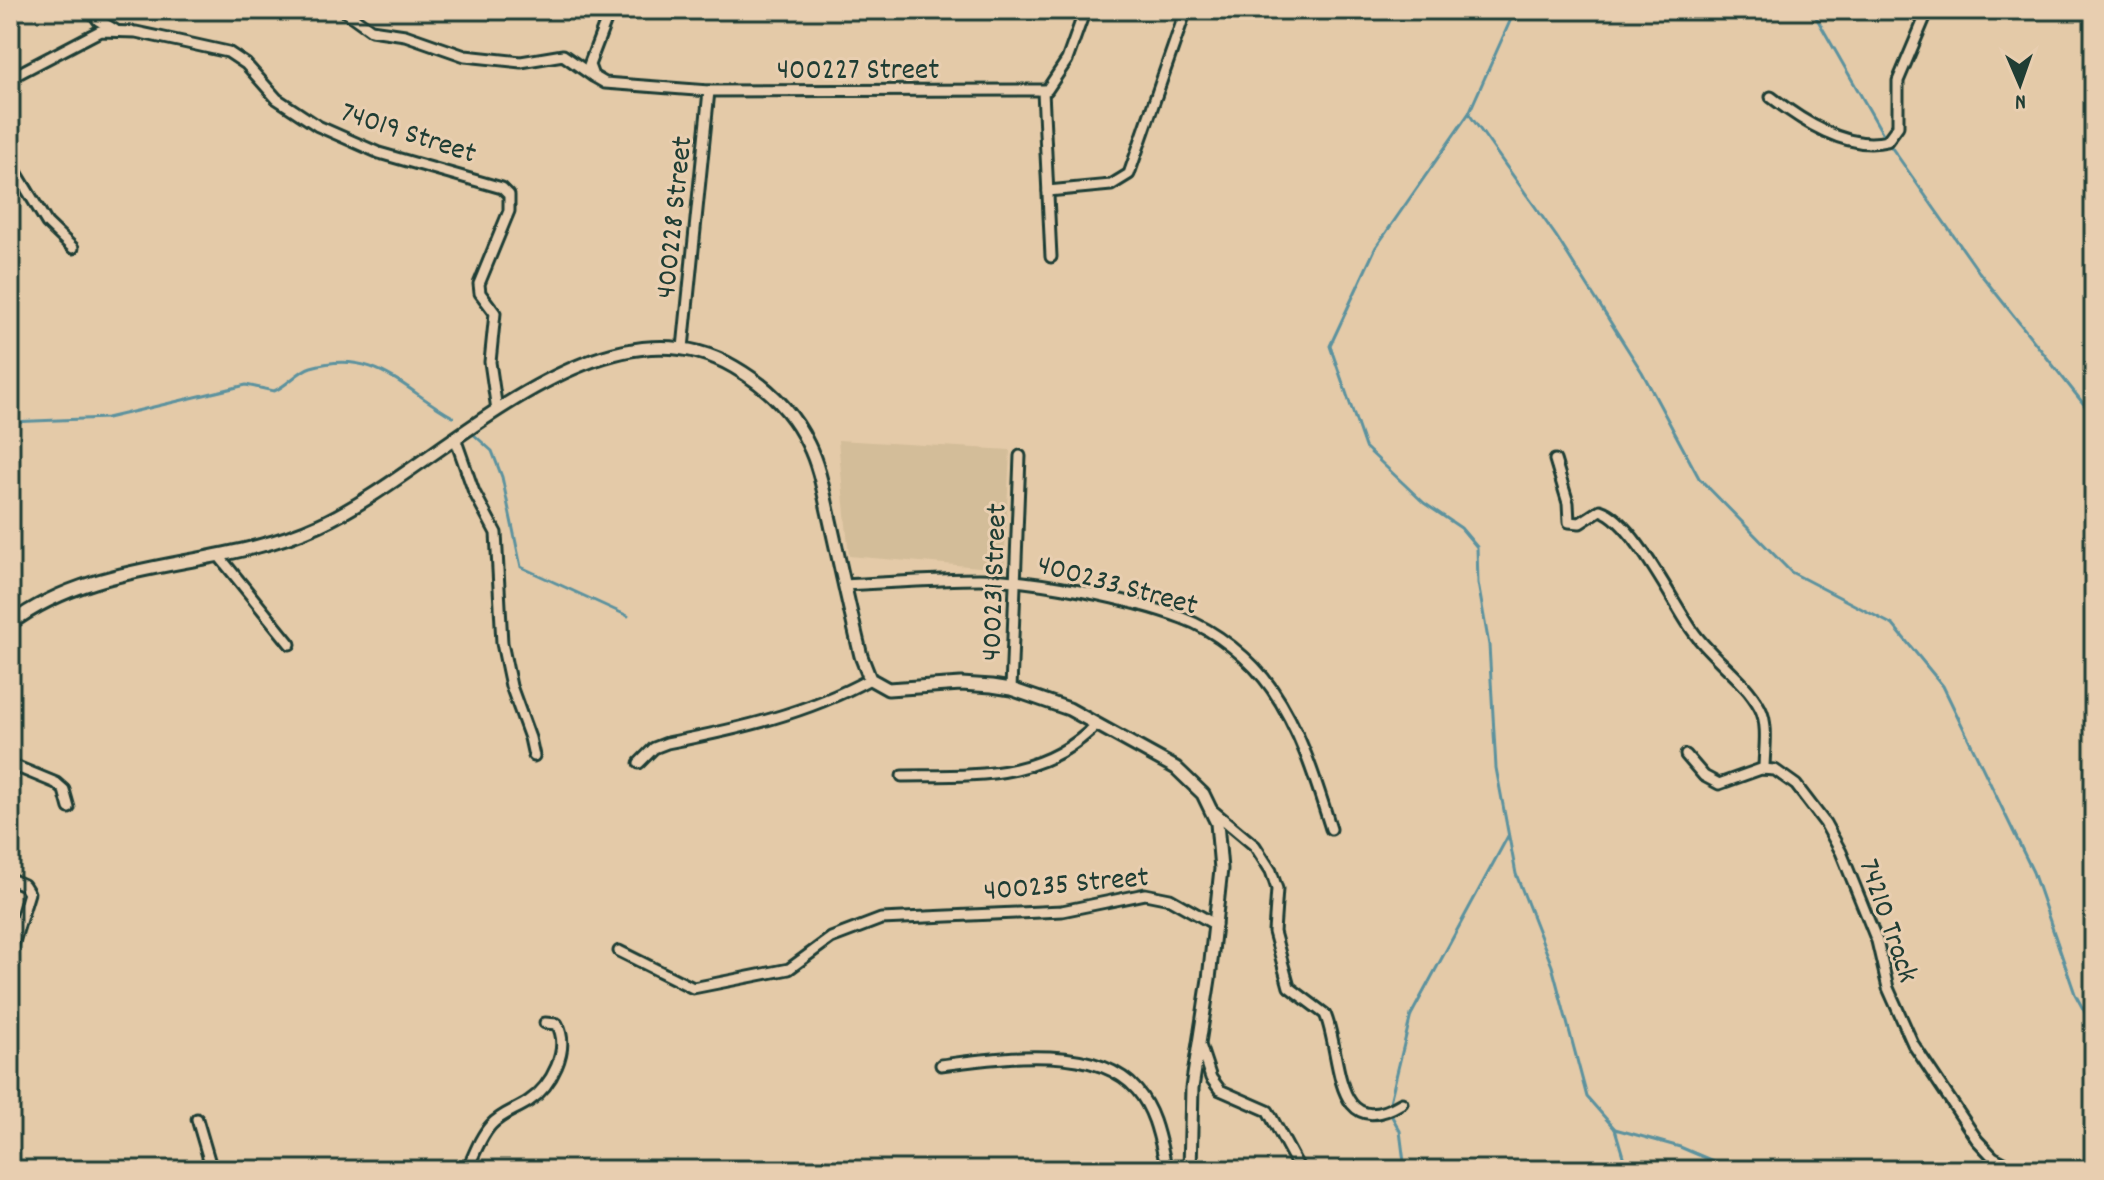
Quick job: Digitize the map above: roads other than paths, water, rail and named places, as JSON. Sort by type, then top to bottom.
[{"type":"street","points":[[91,10],[98,20],[115,30]]},
{"type":"street","name":"400227 Street","points":[[343,10],[371,30],[405,35],[465,56],[521,62],[563,55],[605,83],[709,91],[1043,91]]},
{"type":"street","points":[[593,76],[589,65],[610,10]]},
{"type":"street","points":[[1051,257],[1043,91],[1054,83],[1063,68],[1085,10]]},
{"type":"street","points":[[1048,191],[1111,185],[1129,174],[1186,10]]},
{"type":"street","points":[[1771,97],[1821,129],[1871,143],[1887,141],[1898,126],[1898,81],[1928,10]]},
{"type":"street","name":"74019 Street","points":[[10,78],[88,36],[115,30],[228,52],[246,64],[277,99],[318,126],[400,159],[497,185],[509,195],[509,211],[479,284],[480,293],[495,313],[490,362],[497,410]]},
{"type":"street","name":"400228 Street","points":[[683,348],[709,91]]},
{"type":"street","points":[[10,162],[47,223],[73,248]]},
{"type":"street","points":[[10,624],[43,602],[87,583],[219,556],[282,540],[320,525],[497,410],[597,358],[641,348],[683,348],[711,356],[752,378],[776,397],[800,429],[820,477],[865,671],[870,679],[888,689],[961,684],[1011,689],[1069,709],[1176,768],[1203,794],[1212,810],[1222,844],[1216,925],[1192,1088],[1190,1170]]},
{"type":"street","points":[[455,438],[474,492],[496,533],[502,643],[511,686],[534,756]]},
{"type":"street","name":"400231 Street","points":[[1011,689],[1024,478],[1020,456]]},
{"type":"street","points":[[1555,460],[1568,503],[1569,522],[1580,523],[1600,510],[1616,520],[1670,591],[1692,631],[1759,706],[1765,724],[1764,769],[1719,784],[1704,776],[1686,755]]},
{"type":"street","points":[[219,556],[290,644]]},
{"type":"street","name":"400233 Street","points":[[844,585],[1016,581],[1184,618],[1246,659],[1272,688],[1294,726],[1331,829]]},
{"type":"street","points":[[639,763],[654,748],[667,743],[759,724],[832,698],[870,679]]},
{"type":"street","points":[[902,776],[1016,771],[1039,765],[1070,749],[1097,724]]},
{"type":"street","points":[[10,764],[56,783],[64,790],[69,808]]},
{"type":"street","name":"74210 Track","points":[[1764,769],[1787,777],[1833,834],[1877,941],[1895,1008],[1913,1044],[1977,1140],[1993,1157],[2017,1170]]},
{"type":"street","points":[[1212,810],[1255,846],[1271,871],[1277,889],[1274,932],[1289,987],[1325,1014],[1344,1097],[1356,1108],[1367,1112],[1389,1110],[1402,1103]]},
{"type":"street","points":[[10,879],[24,885],[29,893],[10,955]]},
{"type":"street","name":"400235 Street","points":[[619,951],[671,974],[690,987],[699,987],[789,969],[811,951],[851,930],[881,919],[1062,911],[1145,894],[1170,899],[1216,925]]},
{"type":"street","points":[[467,1170],[488,1128],[539,1093],[552,1076],[559,1059],[561,1032],[557,1024],[545,1023]]},
{"type":"street","points":[[1198,1042],[1216,1086],[1227,1095],[1268,1111],[1300,1170]]},
{"type":"street","points":[[941,1065],[1052,1058],[1093,1064],[1116,1073],[1135,1087],[1152,1114],[1167,1170]]},
{"type":"street","points":[[197,1119],[212,1170]]},
{"type":"waterway","points":[[1515,10],[1469,113],[1376,247],[1330,346],[1365,447],[1424,503],[1461,528],[1477,547],[1478,583],[1489,645],[1496,768],[1516,874],[1552,966],[1587,1097],[1615,1129],[1680,1147],[1734,1170]]},
{"type":"waterway","points":[[1812,10],[1887,141],[1979,272],[2094,417]]},
{"type":"waterway","points":[[1469,114],[1556,236],[1642,372],[1699,478],[1791,572],[1893,625],[1943,686],[2033,872],[2075,994],[2094,1029]]},
{"type":"waterway","points":[[10,422],[107,418],[246,385],[274,391],[306,369],[334,363],[353,363],[387,374],[453,417]]},
{"type":"waterway","points":[[472,433],[492,451],[502,477],[521,567],[628,616]]},
{"type":"waterway","points":[[1389,1106],[1411,1015],[1508,836]]},
{"type":"waterway","points":[[1390,1113],[1400,1131],[1405,1170]]},
{"type":"waterway","points":[[1615,1129],[1627,1170]]}]
